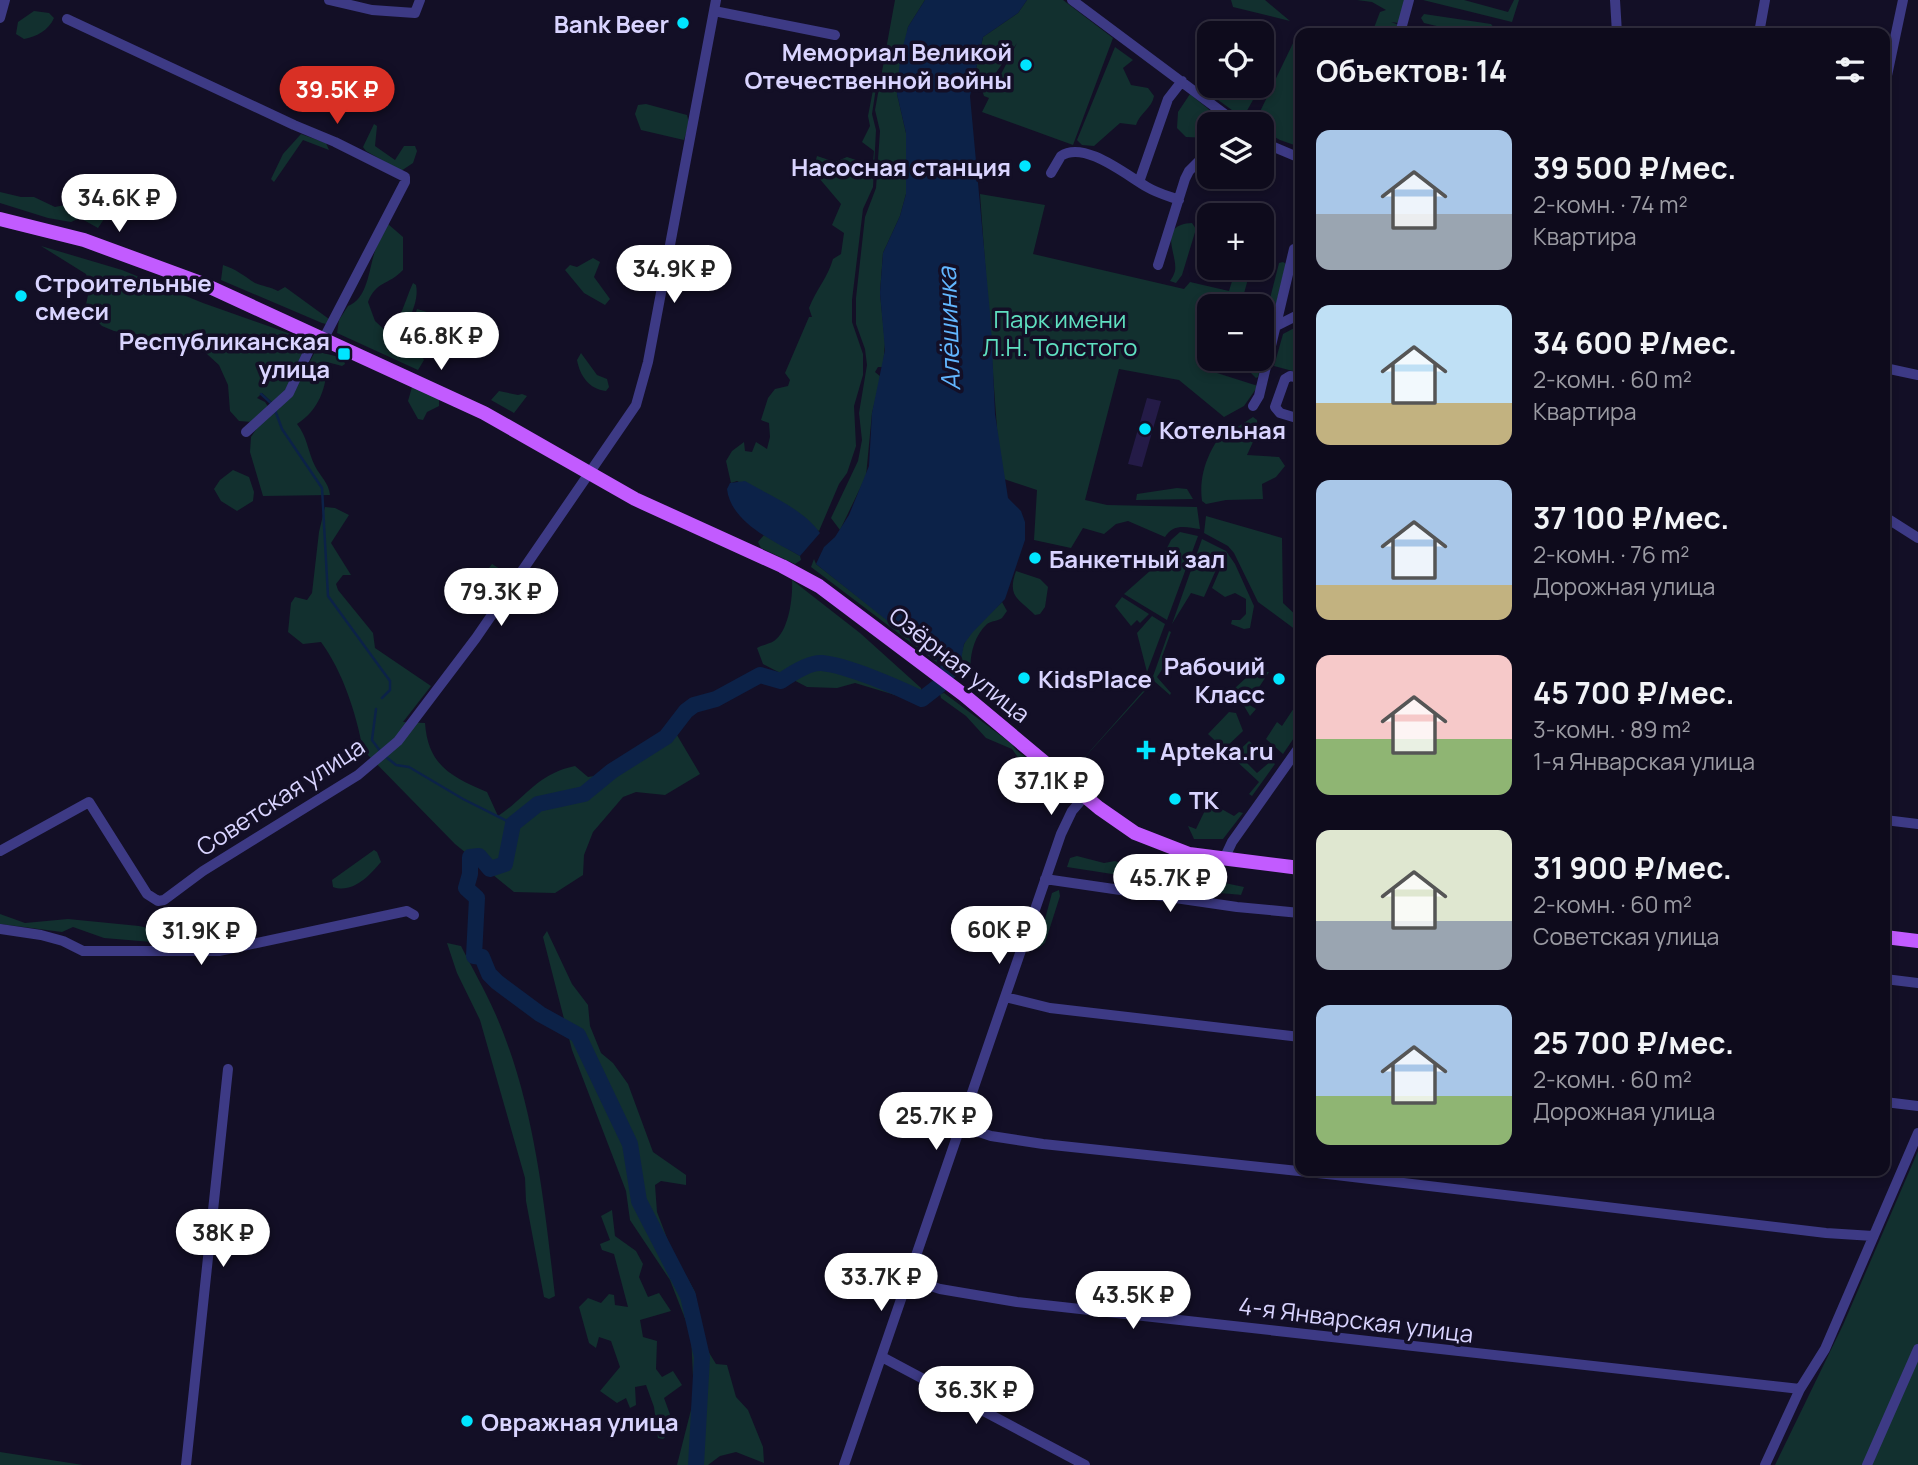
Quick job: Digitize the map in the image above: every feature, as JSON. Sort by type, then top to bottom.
[{"type":"main road","points":[[0,219],[93,244]]},
{"type":"main road","points":[[0,226],[93,244]]},
{"type":"main road","name":"Озёрная улица","points":[[93,244],[201,283],[484,412],[649,506],[794,572],[853,609],[990,715],[1112,818],[1147,839],[1180,852],[1295,867]]},
{"type":"main road","points":[[1890,938],[1918,941]]},
{"type":"street","points":[[0,19],[5,0]]},
{"type":"street","points":[[328,0],[372,10],[415,13],[420,0]]},
{"type":"street","points":[[1072,0],[1220,112]]},
{"type":"street","points":[[1401,28],[1409,0]]},
{"type":"street","points":[[1615,0],[1617,28]]},
{"type":"street","points":[[1760,28],[1765,0]]},
{"type":"street","points":[[1890,61],[1903,0]]},
{"type":"street","points":[[715,6],[835,35]]},
{"type":"street","name":"Советская улица","points":[[0,850],[89,802],[147,894],[158,901],[172,895],[204,871],[355,776],[384,754],[412,724],[632,414],[644,380],[715,6]]},
{"type":"street","points":[[67,19],[405,177],[405,182],[291,390],[246,432]]},
{"type":"street","points":[[1139,182],[1168,99],[1182,81]]},
{"type":"street","points":[[1274,147],[1295,156]]},
{"type":"street","points":[[1051,173],[1061,156],[1076,150],[1099,158],[1139,182],[1179,200]]},
{"type":"street","points":[[1158,265],[1189,171],[1197,163]]},
{"type":"street","points":[[1253,406],[1259,396],[1295,250]]},
{"type":"street","points":[[1276,326],[1295,316]]},
{"type":"street","points":[[1890,369],[1918,375]]},
{"type":"street","points":[[1295,377],[1285,379],[1275,407],[1280,413],[1295,418]]},
{"type":"street","points":[[1890,520],[1918,538]]},
{"type":"street","points":[[1224,859],[1232,842],[1295,753]]},
{"type":"street","points":[[844,1465],[1045,879],[1066,822],[1085,796]]},
{"type":"street","points":[[1890,821],[1918,824]]},
{"type":"street","points":[[1045,879],[1295,913]]},
{"type":"street","points":[[0,929],[41,935],[63,941],[83,951],[219,951],[407,911],[414,915]]},
{"type":"street","points":[[1890,980],[1918,983]]},
{"type":"street","points":[[1005,997],[1050,1008],[1295,1036]]},
{"type":"street","points":[[186,1465],[228,1069]]},
{"type":"street","points":[[1890,1103],[1918,1106]]},
{"type":"street","points":[[961,1126],[991,1136],[1043,1144],[1295,1171]]},
{"type":"street","points":[[1765,1465],[1800,1389],[1825,1349],[1918,1133]]},
{"type":"street","points":[[1344,1176],[1836,1234],[1874,1236]]},
{"type":"street","name":"4-я Январская улица","points":[[909,1279],[940,1289],[1017,1302],[1800,1389]]},
{"type":"street","points":[[1867,1465],[1918,1349]]},
{"type":"street","points":[[882,1357],[1085,1465]]},
{"type":"green space","points":[[895,0],[925,0],[908,27],[897,94],[906,133],[906,194],[900,216],[883,253],[880,293],[885,343],[883,367],[878,367],[875,372],[881,377],[872,413],[866,476],[840,530],[831,518],[858,461],[862,440],[859,413],[867,365],[865,349],[856,324],[856,298],[865,217],[876,188],[880,131],[875,110]]},
{"type":"green space","points":[[1027,0],[1063,0],[1113,38],[1073,145],[982,112],[989,98],[984,96],[982,90],[985,85],[998,80],[1017,43],[995,74],[973,83],[983,37],[1018,13]]},
{"type":"green space","points":[[1231,0],[1265,0],[1290,21],[1233,7]]},
{"type":"green space","points":[[1357,0],[1406,0],[1399,23],[1391,22],[1399,25],[1398,28],[1374,28],[1380,12],[1386,10],[1372,2]]},
{"type":"green space","points":[[1423,0],[1464,0],[1508,12],[1514,0],[1519,0],[1512,22]]},
{"type":"green space","points":[[34,11],[49,13],[54,18],[42,32],[24,39],[16,34],[18,22]]},
{"type":"green space","points":[[1424,14],[1491,24],[1494,28],[1445,28],[1424,23],[1421,18]]},
{"type":"green space","points":[[1295,39],[1295,145],[1274,137],[1274,112],[1260,112],[1267,98],[1274,98],[1274,83]]},
{"type":"green space","points":[[1115,47],[1133,60],[1123,68],[1131,85],[1148,88],[1154,96],[1153,100],[1136,125],[1120,123],[1094,146],[1082,145],[1077,140]]},
{"type":"green space","points":[[876,88],[872,114],[876,130],[873,187],[863,209],[852,300],[852,322],[863,354],[863,375],[854,406],[856,446],[847,473],[839,484],[819,531],[737,481],[731,483],[726,461],[732,451],[744,442],[745,451],[752,452],[756,442],[767,449],[769,423],[761,420],[768,398],[775,389],[788,386],[790,380],[785,373],[809,317],[812,317],[809,308],[833,259],[841,254],[844,233],[832,225],[841,204],[813,171],[817,156],[835,162],[847,157],[865,163],[873,162],[874,151],[862,142],[870,126],[868,116],[873,90]]},
{"type":"green space","points":[[1190,94],[1212,112],[1197,112],[1197,137],[1186,137],[1177,128],[1178,112]]},
{"type":"green space","points":[[1215,98],[1254,98],[1246,112],[1235,112]]},
{"type":"green space","points":[[646,104],[687,115],[689,123],[684,140],[641,130],[635,114],[638,105]]},
{"type":"green space","points":[[374,124],[377,126],[375,146],[395,160],[404,146],[415,146],[417,151],[413,163],[401,171],[366,151],[363,147]]},
{"type":"green space","points":[[301,134],[326,143],[329,150],[303,140],[274,182],[271,179],[283,154]]},
{"type":"green space","points":[[0,192],[34,197],[55,207],[74,203],[101,210],[106,216],[98,228],[80,218],[71,222],[48,218],[0,203]]},
{"type":"green space","name":"Парк имени Л.Н. Толстого","points":[[980,194],[1045,205],[1033,254],[1184,289],[1190,282],[1229,291],[1232,280],[1248,280],[1244,294],[1197,294],[1197,371],[1217,371],[1258,386],[1244,406],[1224,417],[1179,380],[1119,369],[1085,500],[1107,505],[1197,507],[1200,529],[1176,528],[1165,537],[1128,521],[1116,524],[1104,534],[1083,528],[1071,548],[1034,540],[1037,490],[1004,479],[999,456]]},
{"type":"green space","points":[[1192,223],[1196,229],[1182,275],[1176,283],[1170,281],[1175,271],[1172,235],[1181,225]]},
{"type":"green space","points":[[388,224],[403,237],[403,270],[375,290],[368,302],[375,321],[387,332],[399,317],[413,283],[416,285],[414,307],[397,343],[421,355],[424,360],[418,370],[337,333],[339,320],[364,290],[375,251]]},
{"type":"green space","points":[[41,246],[122,270],[203,303],[305,339],[307,343],[286,389],[274,404],[262,393],[257,398],[269,408],[252,422],[239,421],[230,411],[228,385],[219,365],[196,344],[114,331],[102,326],[85,309],[90,286],[86,274]]},
{"type":"green space","points":[[593,258],[600,262],[594,277],[610,299],[605,305],[584,293],[565,270],[570,265],[577,267]]},
{"type":"green space","points":[[1279,263],[1286,264],[1274,312],[1274,294],[1271,294]]},
{"type":"green space","points":[[223,265],[255,283],[278,291],[285,287],[329,319],[326,324],[322,323],[221,280]]},
{"type":"green space","points":[[417,309],[440,316],[445,334],[441,336],[412,325]]},
{"type":"green space","points":[[1295,328],[1295,372],[1274,366],[1283,334]]},
{"type":"green space","points":[[317,348],[319,352],[343,358],[345,364],[342,366],[327,362],[320,397],[311,412],[297,424],[330,495],[263,496],[250,452],[251,437],[292,395]]},
{"type":"green space","points":[[581,353],[597,375],[607,379],[609,387],[606,391],[590,385],[583,376],[577,360]]},
{"type":"green space","points":[[1251,371],[1259,371],[1256,378]]},
{"type":"green space","points":[[412,387],[439,398],[439,406],[427,412],[423,420],[418,419],[408,401]]},
{"type":"green space","points":[[499,391],[527,396],[514,413],[491,400]]},
{"type":"green space","points":[[1253,417],[1257,420],[1258,431],[1247,455],[1279,457],[1285,466],[1276,477],[1262,484],[1263,499],[1226,500],[1206,504],[1202,501],[1202,479],[1212,449],[1232,423],[1236,428]]},
{"type":"green space","points":[[233,470],[249,477],[254,492],[253,501],[237,511],[221,501],[214,489],[220,480]]},
{"type":"green space","points":[[1187,489],[1193,499],[1136,500],[1137,494]]},
{"type":"green space","points":[[325,507],[335,508],[349,515],[331,543],[351,575],[343,575],[336,584],[338,590],[373,633],[375,648],[431,686],[403,722],[425,723],[427,738],[437,760],[453,775],[487,792],[498,816],[551,774],[575,766],[588,777],[607,774],[674,730],[700,774],[665,795],[636,792],[623,797],[593,832],[584,855],[583,875],[555,893],[514,892],[455,844],[363,750],[348,693],[329,654],[321,642],[303,644],[288,632],[291,603],[295,597],[307,600],[312,593],[319,532]]},
{"type":"green space","points":[[1206,516],[1282,538],[1283,603],[1295,614],[1295,629],[1258,602],[1228,546],[1204,533]]},
{"type":"green space","points":[[1180,532],[1198,536],[1167,620],[1124,594],[1160,562],[1171,540]]},
{"type":"green space","points":[[764,535],[800,556],[801,560],[795,564],[761,548],[758,542]]},
{"type":"green space","points":[[1202,539],[1226,551],[1235,564],[1254,606],[1250,628],[1244,629],[1231,624],[1232,620],[1240,620],[1246,614],[1246,599],[1235,593],[1225,597],[1212,588],[1222,565],[1219,563],[1204,597],[1191,593],[1172,624]]},
{"type":"green space","points":[[814,559],[816,564],[945,665],[943,667],[811,567]]},
{"type":"green space","points":[[492,564],[508,574],[491,602],[483,608],[482,602],[488,594],[479,581]]},
{"type":"green space","points":[[1016,571],[1040,579],[1048,587],[1045,607],[1040,614],[1035,615],[1016,596],[1013,586]]},
{"type":"green space","points":[[792,580],[860,633],[921,688],[925,704],[855,683],[837,688],[807,687],[763,664],[757,648],[774,641],[783,630],[791,604]]},
{"type":"green space","points":[[1122,597],[1149,614],[1140,623],[1137,620],[1131,626],[1115,606]]},
{"type":"green space","points":[[1002,602],[1007,611],[1002,618],[987,624],[975,641],[971,655],[971,674],[966,678],[953,673],[966,640]]},
{"type":"green space","points":[[1152,616],[1165,624],[1147,672],[1137,633]]},
{"type":"green space","points":[[1169,631],[1171,632],[1162,657],[1167,662],[1157,677],[1170,695],[1154,681],[1076,767],[1151,682]]},
{"type":"green space","points":[[1260,671],[1269,672],[1248,704],[1256,709],[1250,716],[1234,689],[1248,676]]},
{"type":"green space","points":[[944,693],[1012,744],[1019,753],[1036,764],[1034,767],[1019,759],[1012,749],[986,738],[966,716],[941,698],[940,694]]},
{"type":"green space","points":[[1295,706],[1295,736],[1283,754],[1266,739],[1277,722],[1282,726]]},
{"type":"green space","points":[[1229,712],[1236,713],[1243,731],[1224,749],[1208,734]]},
{"type":"green space","points":[[1249,741],[1259,750],[1247,763],[1257,773],[1271,761],[1275,764],[1252,796],[1249,794],[1259,782],[1232,757]]},
{"type":"green space","points":[[1209,802],[1234,816],[1239,812],[1243,813],[1223,839],[1194,839],[1188,826],[1196,829]]},
{"type":"green space","points":[[374,850],[381,862],[366,877],[354,886],[333,887],[332,880]]},
{"type":"green space","points":[[1077,856],[1104,863],[1115,861],[1142,870],[1162,866],[1181,874],[1244,887],[1241,895],[1204,891],[1067,867],[1070,858]]},
{"type":"green space","points":[[1059,890],[1060,896],[1045,943],[1037,949],[1052,893]]},
{"type":"green space","points":[[0,914],[25,923],[68,919],[139,926],[200,940],[200,946],[104,938],[73,927],[62,932],[0,924]]},
{"type":"green space","points":[[547,931],[572,984],[588,1005],[590,1026],[601,1053],[613,1063],[628,1084],[653,1152],[686,1175],[686,1185],[661,1181],[655,1185],[657,1212],[670,1246],[695,1292],[705,1346],[716,1364],[727,1365],[736,1397],[748,1410],[763,1447],[764,1463],[736,1452],[720,1456],[708,1465],[677,1465],[694,1398],[691,1334],[670,1280],[630,1220],[626,1191],[572,1050],[543,937]]},
{"type":"green space","points":[[447,943],[461,946],[495,1013],[519,1081],[536,1152],[546,1224],[555,1296],[549,1299],[544,1297],[526,1201],[525,1178],[480,1020],[457,973]]},
{"type":"green space","points":[[1918,1151],[1918,1465],[1775,1465],[1843,1325]]},
{"type":"green space","points":[[612,1210],[615,1236],[636,1251],[643,1264],[639,1277],[648,1297],[659,1293],[671,1311],[640,1320],[643,1337],[657,1341],[656,1369],[662,1377],[673,1371],[682,1385],[664,1398],[675,1428],[663,1439],[658,1438],[654,1407],[646,1385],[635,1387],[636,1405],[630,1408],[626,1398],[617,1403],[600,1391],[620,1367],[611,1341],[599,1337],[596,1348],[589,1343],[579,1307],[588,1298],[601,1303],[609,1294],[614,1295],[615,1305],[628,1307],[614,1254],[602,1250],[600,1244],[610,1240],[601,1216]]},
{"type":"green space","points":[[0,1452],[83,1465],[0,1465]]},
{"type":"water","points":[[925,0],[1027,0],[1018,13],[983,37],[970,96],[991,324],[995,414],[1008,498],[1021,511],[1025,522],[1025,540],[1005,599],[964,644],[961,660],[953,673],[816,564],[824,547],[835,537],[849,515],[869,466],[872,413],[885,350],[880,293],[883,253],[900,216],[906,194],[906,133],[897,94],[900,58],[908,27]]},
{"type":"water","points":[[745,481],[804,516],[820,533],[800,556],[755,530],[736,512],[727,489],[730,483]]},
{"type":"building","name":"Котельная","points":[[1147,398],[1161,401],[1142,467],[1128,464]]},
{"type":"waterway","points":[[261,394],[272,404]]},
{"type":"waterway","points":[[275,410],[282,429],[322,488],[328,596],[390,681],[390,690],[382,698]]},
{"type":"waterway","name":"Алёшинка","points":[[696,1465],[702,1357],[688,1296],[639,1201],[630,1144],[578,1035],[540,1014],[497,982],[489,974],[482,957],[474,956],[477,898],[466,888],[470,874],[470,857],[479,856],[490,869],[505,864],[513,824],[538,804],[584,794],[612,771],[666,737],[694,705],[716,699],[760,675],[781,681],[806,666],[822,663],[859,673],[922,699],[940,685]]},
{"type":"waterway","name":"Алёшинка","points":[[948,668],[949,672]]},
{"type":"waterway","points":[[376,709],[372,740],[380,751]]},
{"type":"waterway","points":[[386,757],[396,765],[409,767],[463,799],[513,824]]},
{"type":"place","name":"Bank Beer","points":[[683,23]]},
{"type":"place","name":"Мемориал Великой Отечественной войны","points":[[1026,65]]},
{"type":"place","name":"Насосная станция","points":[[1025,166]]},
{"type":"place","name":"Строительные смеси","points":[[21,296]]},
{"type":"place","name":"Республиканская улица","points":[[344,354]]},
{"type":"place","name":"Котельная","points":[[1145,429]]},
{"type":"place","name":"Банкетный зал","points":[[1035,558]]},
{"type":"place","name":"KidsPlace","points":[[1024,678]]},
{"type":"place","name":"Рабочий Класс","points":[[1279,679]]},
{"type":"place","name":"Apteka.ru","points":[[1146,750]]},
{"type":"place","name":"ТК","points":[[1175,799]]},
{"type":"place","name":"Овражная улица","points":[[467,1421]]}]
